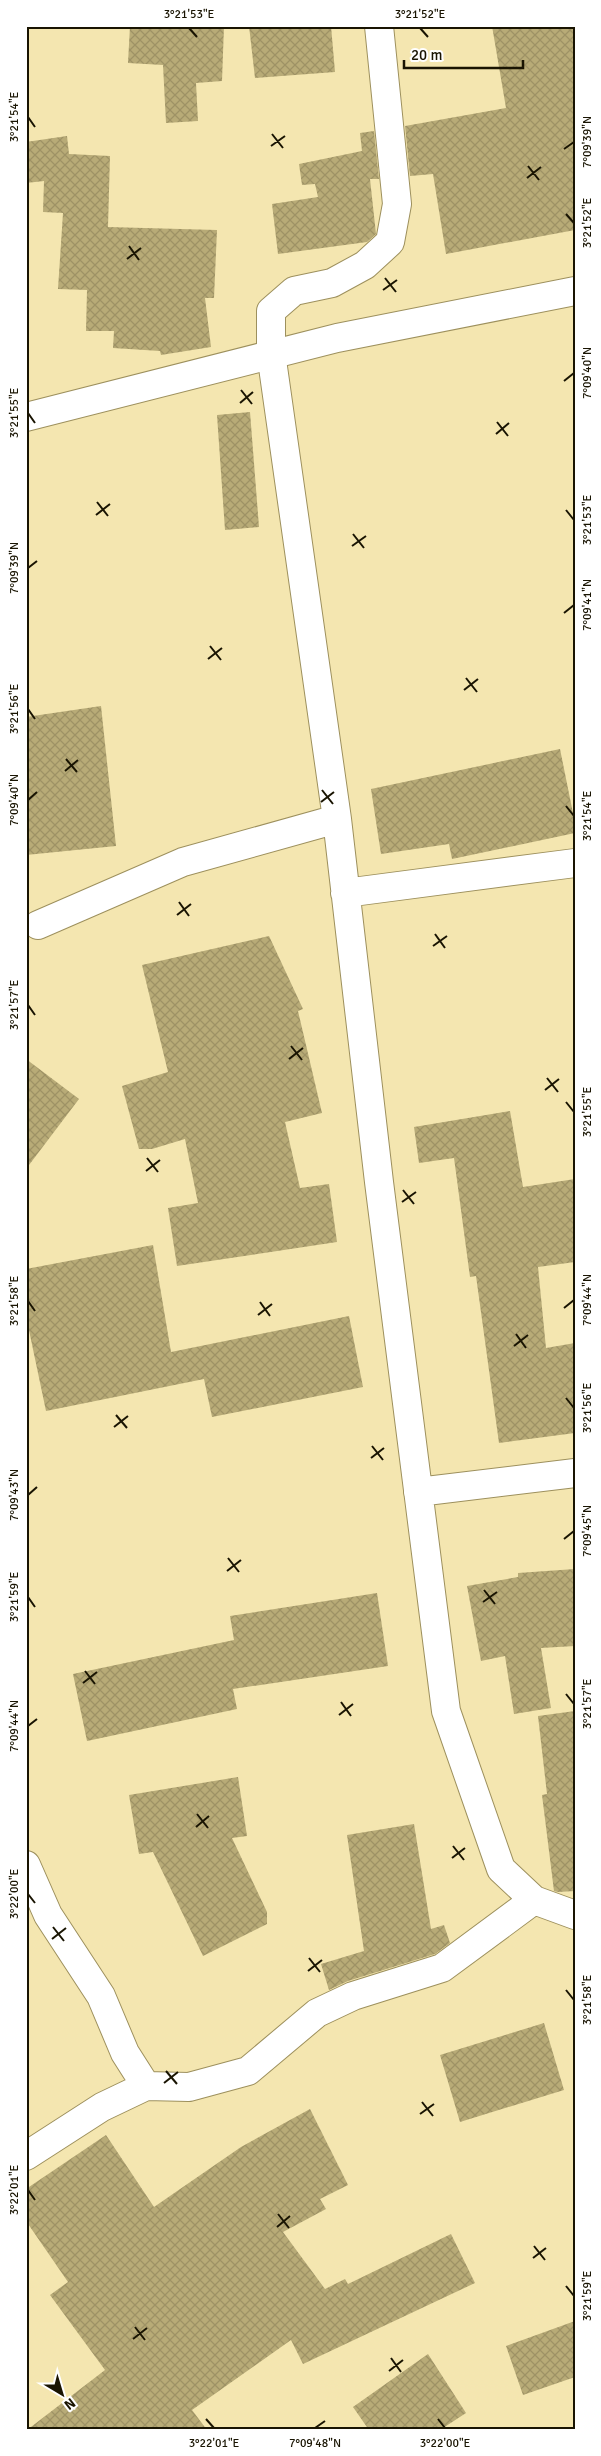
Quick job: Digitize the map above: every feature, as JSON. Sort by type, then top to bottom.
[{"type":"street","points":[[379,26],[397,204],[390,242],[365,265],[332,283],[294,290],[271,311],[271,353],[337,820],[446,1711],[501,1870],[534,1900],[575,1915]]},
{"type":"street","points":[[26,417],[271,353],[337,338],[575,291]]},
{"type":"street","points":[[38,925],[184,862],[337,820]]},
{"type":"street","points":[[345,893],[575,863]]},
{"type":"street","points":[[418,1492],[575,1473]]},
{"type":"street","points":[[26,1865],[48,1915],[101,1996],[125,2053],[146,2086]]},
{"type":"street","points":[[26,2156],[102,2107],[146,2086],[189,2087],[248,2071],[317,2013],[353,1996],[442,1968],[534,1900]]},
{"type":"building","points":[[130,26],[224,26],[222,81],[196,83],[198,121],[166,123],[163,65],[128,63]]},
{"type":"building","points":[[249,26],[331,26],[335,72],[255,78]]},
{"type":"building","points":[[492,26],[575,26],[575,230],[446,254],[433,174],[410,176],[405,126],[506,108]]},
{"type":"building","points":[[374,131],[379,179],[370,179],[376,234],[367,242],[278,254],[272,204],[318,197],[315,184],[302,185],[299,164],[362,151],[360,133]]},
{"type":"building","points":[[67,136],[69,154],[110,156],[108,227],[217,230],[214,298],[205,298],[211,347],[161,355],[160,351],[113,348],[114,331],[86,331],[87,290],[58,289],[63,213],[43,212],[44,181],[26,183],[26,142]]},
{"type":"building","points":[[250,412],[259,527],[225,530],[217,415]]},
{"type":"building","points":[[101,706],[116,846],[26,855],[26,717]]},
{"type":"building","points":[[560,749],[575,823],[575,833],[452,859],[449,844],[381,854],[371,789]]},
{"type":"building","points":[[269,936],[303,1009],[298,1011],[322,1113],[285,1122],[300,1188],[329,1184],[337,1242],[177,1266],[168,1208],[198,1203],[185,1139],[152,1149],[139,1149],[122,1086],[168,1072],[142,965]]},
{"type":"building","points":[[26,1059],[79,1099],[26,1169]]},
{"type":"building","points":[[510,1111],[523,1187],[575,1179],[575,1262],[538,1267],[546,1348],[575,1343],[575,1433],[499,1443],[476,1276],[470,1277],[454,1158],[419,1163],[414,1127]]},
{"type":"building","points":[[153,1245],[171,1352],[349,1316],[363,1387],[212,1417],[204,1379],[46,1411],[26,1316],[26,1269]]},
{"type":"building","points":[[575,1569],[575,1646],[541,1648],[551,1708],[514,1714],[505,1656],[481,1661],[467,1586],[518,1577],[518,1573]]},
{"type":"building","points":[[377,1593],[388,1666],[233,1689],[237,1709],[87,1741],[73,1674],[234,1640],[230,1616]]},
{"type":"building","points":[[575,1711],[575,1891],[558,1892],[554,1891],[542,1795],[547,1794],[538,1716]]},
{"type":"building","points":[[238,1777],[247,1836],[232,1838],[267,1912],[267,1924],[203,1956],[153,1852],[139,1854],[129,1795]]},
{"type":"building","points":[[414,1824],[431,1929],[444,1925],[450,1943],[435,1954],[348,1981],[329,1990],[321,1964],[364,1951],[347,1835]]},
{"type":"building","points":[[544,2023],[564,2090],[460,2122],[440,2055]]},
{"type":"building","points":[[310,2109],[348,2185],[320,2199],[326,2209],[283,2232],[325,2289],[345,2279],[348,2284],[451,2234],[475,2283],[303,2364],[291,2340],[192,2410],[207,2430],[27,2430],[105,2370],[50,2295],[68,2282],[26,2221],[26,2189],[106,2135],[154,2207],[241,2147]]},
{"type":"building","points":[[575,2321],[575,2377],[523,2395],[506,2346]]},
{"type":"building","points":[[428,2354],[466,2413],[440,2430],[369,2430],[353,2407]]}]
